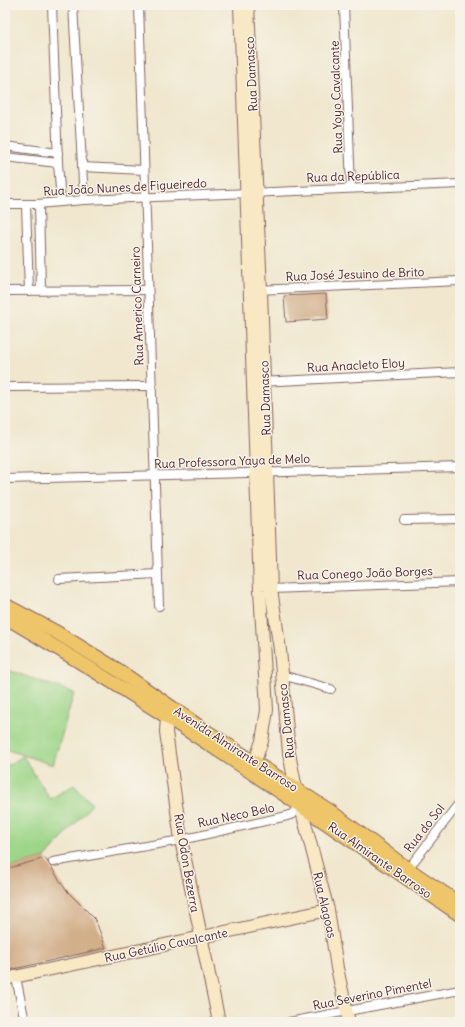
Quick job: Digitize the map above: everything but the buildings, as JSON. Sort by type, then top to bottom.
[{"type":"main road","name":"Avenida Almirante Barroso","points":[[5,605],[56,632],[118,670],[296,789],[460,904]]},
{"type":"main road","name":"Avenida Almirante Barroso","points":[[5,617],[167,717],[300,804]]},
{"type":"main road","name":"Rua Almirante Barroso","points":[[300,804],[460,915]]},
{"type":"street","points":[[52,5],[58,163],[61,202]]},
{"type":"street","points":[[73,5],[84,200]]},
{"type":"street","name":"Rua Americo Carneiro","points":[[139,5],[159,606]]},
{"type":"street","name":"Rua Damasco","points":[[240,5],[252,193]]},
{"type":"street","name":"Rua Damasco","points":[[248,5],[252,193],[262,472],[271,589],[280,650],[289,753],[296,789]]},
{"type":"street","name":"Rua Yoyo Cavalcante","points":[[344,5],[351,188]]},
{"type":"street","points":[[5,146],[58,153]]},
{"type":"street","points":[[5,157],[58,163]]},
{"type":"street","points":[[82,167],[144,170]]},
{"type":"street","name":"Rua da República","points":[[252,193],[460,184]]},
{"type":"street","name":"Rua João Nunes de Figueiredo","points":[[5,204],[26,205],[84,200],[146,199],[252,193]]},
{"type":"street","points":[[39,204],[41,290]]},
{"type":"street","points":[[26,205],[29,291]]},
{"type":"street","name":"Rua José Jesuino de Brito","points":[[256,290],[460,281]]},
{"type":"street","points":[[5,291],[148,290]]},
{"type":"street","name":"Rua Anacleto Eloy","points":[[259,382],[460,372]]},
{"type":"street","points":[[5,387],[151,386]]},
{"type":"street","name":"Rua Professora Yaya de Melo","points":[[5,479],[460,467]]},
{"type":"street","name":"Rua Damasco","points":[[255,761],[262,741],[267,710],[260,590],[262,472]]},
{"type":"street","points":[[404,520],[460,519]]},
{"type":"street","points":[[59,579],[158,574]]},
{"type":"street","name":"Rua Conego João Borges","points":[[271,589],[460,582]]},
{"type":"street","points":[[282,675],[331,689]]},
{"type":"street","points":[[167,717],[182,713]]},
{"type":"street","name":"Rua Odon Bezerra","points":[[167,717],[166,732],[181,840],[220,1022]]},
{"type":"street","name":"Rua Alagoas","points":[[296,789],[328,910],[337,968],[348,1017]]},
{"type":"street","name":"Rua do Sol","points":[[408,869],[460,802]]},
{"type":"street","name":"Rua Neco Belo","points":[[53,862],[181,840],[287,816],[293,814],[300,804]]},
{"type":"street","name":"Rua Getúlio Cavalcante","points":[[10,978],[328,910]]},
{"type":"street","points":[[10,978],[25,1022]]},
{"type":"street","name":"Rua Severino Pimentel","points":[[289,1022],[348,1017],[460,990]]},
{"type":"green space","points":[[5,669],[74,693],[53,765],[5,749]]},
{"type":"green space","points":[[23,756],[50,799],[74,785],[92,804],[45,858],[5,869],[5,767]]}]
